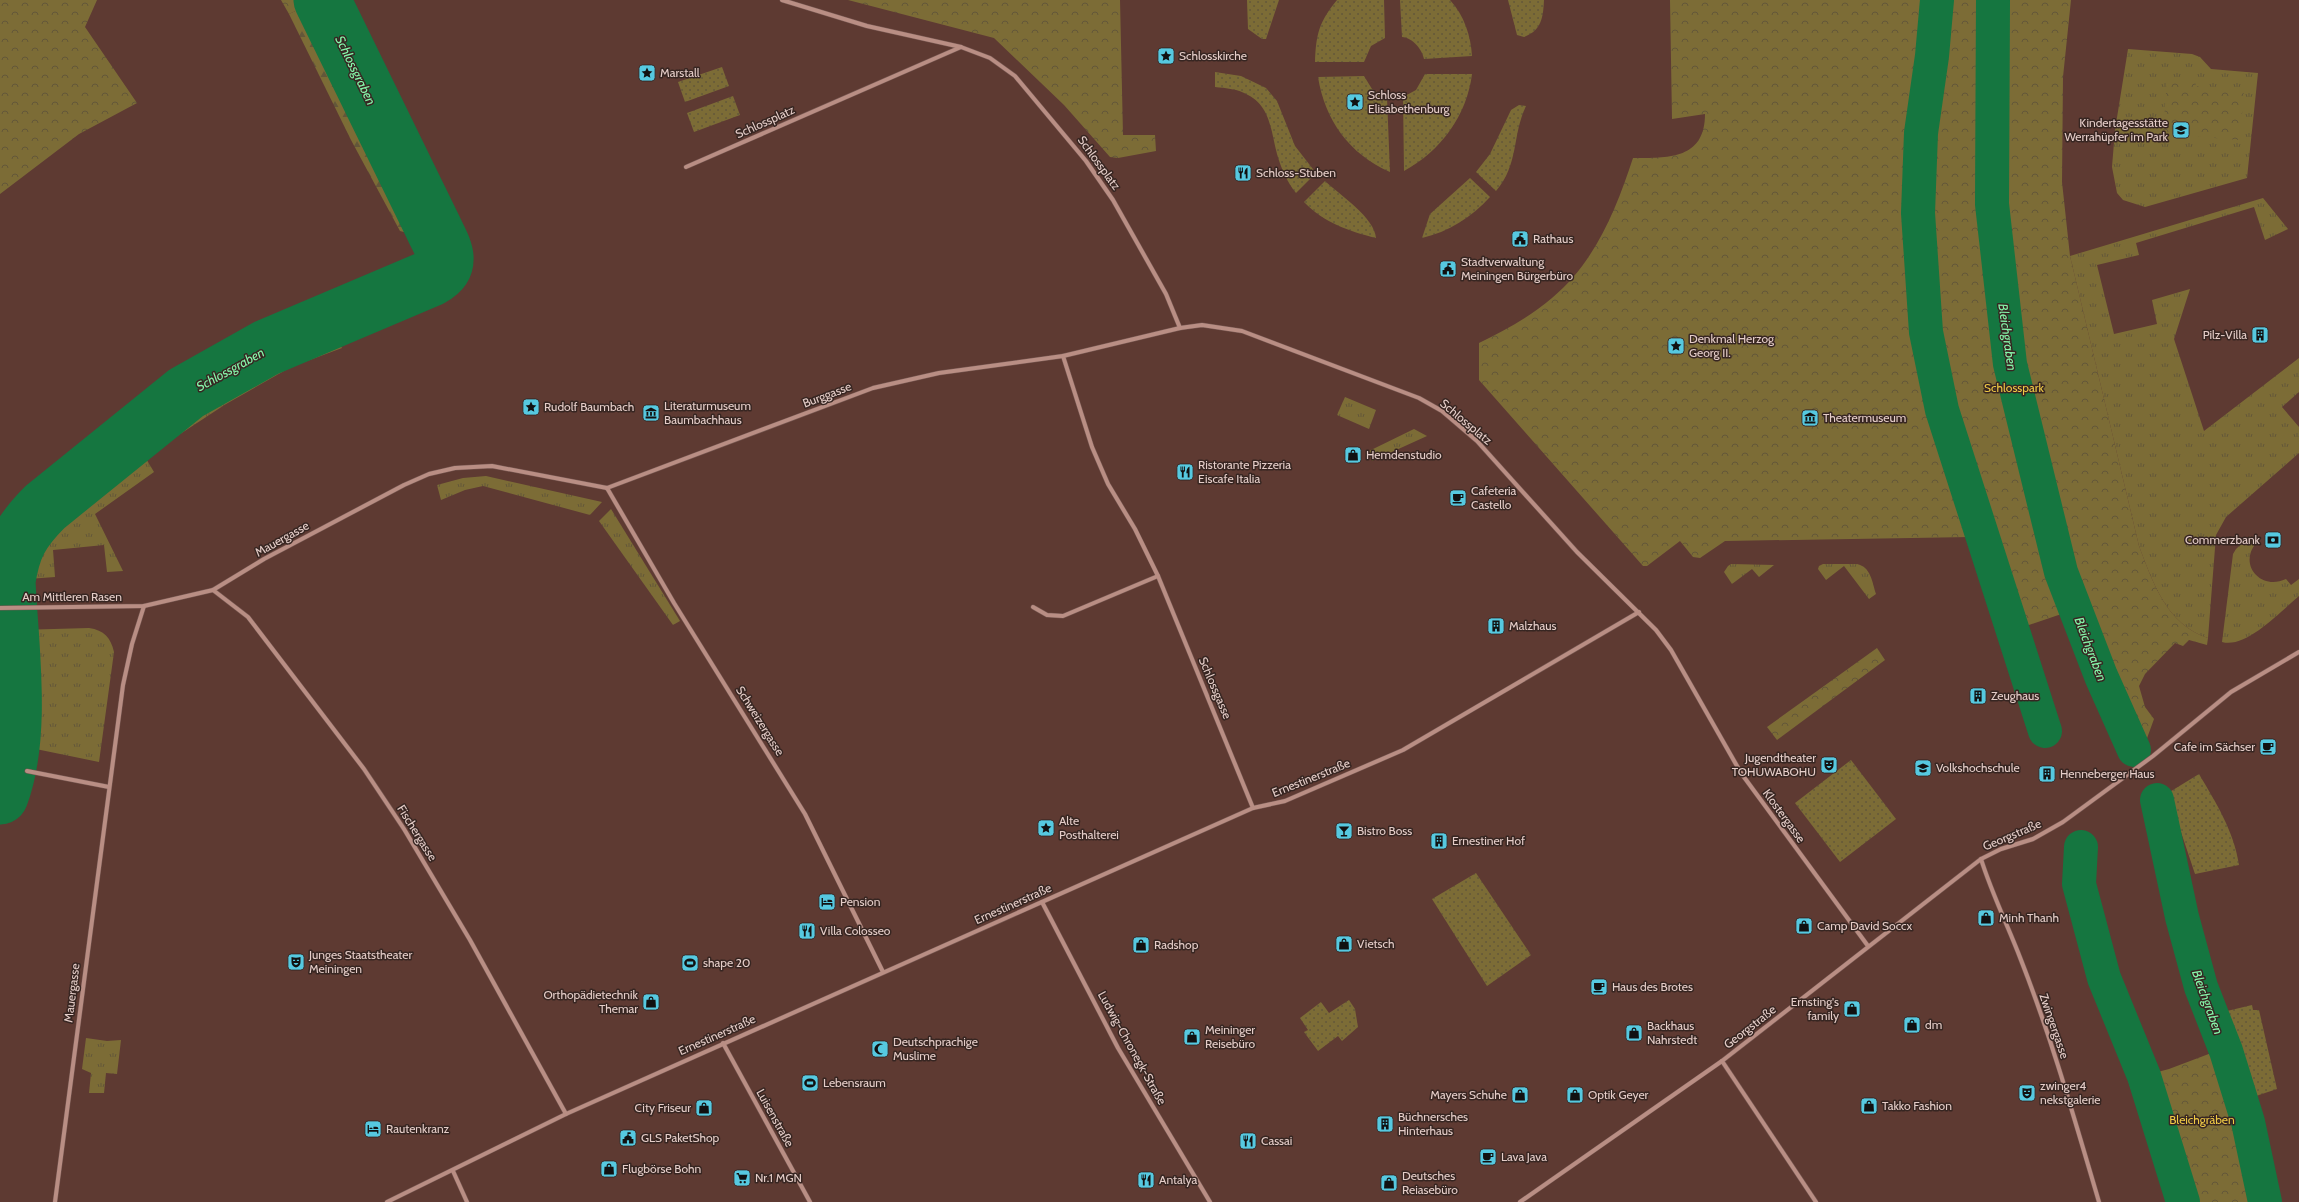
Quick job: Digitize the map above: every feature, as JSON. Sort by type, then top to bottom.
[{"type":"street","name":"Schlossplatz","points":[[782,0],[867,26],[961,47],[990,58],[1015,76],[1086,161],[1113,200],[1166,294],[1180,328]]},
{"type":"street","name":"Schlossplatz","points":[[686,166],[961,47]]},
{"type":"street","name":"Schlossplatz","points":[[1063,356],[1180,328],[1202,325],[1242,331],[1398,389],[1442,412],[1477,442],[1577,552],[1639,612]]},
{"type":"street","name":"Burggasse","points":[[606,488],[873,388],[939,373],[1063,356]]},
{"type":"street","name":"Schlossgasse","points":[[1063,356],[1092,447],[1108,484],[1135,529],[1158,576],[1253,808]]},
{"type":"street","name":"Mauergasse","points":[[55,1202],[123,685],[132,644],[144,606],[213,590],[306,537],[429,474],[455,468],[483,465],[606,488]]},
{"type":"street","name":"Schweizergasse","points":[[606,488],[674,603],[805,814],[883,972]]},
{"type":"street","points":[[1033,607],[1047,615],[1064,616],[1158,576]]},
{"type":"street","name":"Fischergasse","points":[[213,590],[248,617],[364,769],[404,829],[470,940],[566,1114]]},
{"type":"street","name":"Am Mittleren Rasen","points":[[0,608],[40,606],[144,606]]},
{"type":"street","name":"Ernestinerstraße","points":[[387,1202],[566,1114],[723,1043],[1253,808],[1285,801],[1403,750],[1639,612]]},
{"type":"street","name":"Klostergasse","points":[[1639,612],[1671,650],[1741,773],[1868,946]]},
{"type":"street","name":"Georgstraße","points":[[1520,1202],[1722,1061],[1981,859],[2001,849],[2033,839],[2063,822],[2153,756],[2231,692],[2299,652]]},
{"type":"street","points":[[27,771],[109,787]]},
{"type":"street","name":"Zwingergasse","points":[[1981,859],[1989,886],[2021,960],[2068,1098],[2099,1202]]},
{"type":"street","name":"Ludwig-Chronegk-Straße","points":[[1042,902],[1118,1048],[1210,1202]]},
{"type":"street","name":"Luisenstraße","points":[[723,1043],[810,1202]]},
{"type":"street","name":"Georgstraße","points":[[1722,1061],[1816,1202]]},
{"type":"street","points":[[453,1170],[467,1202]]},
{"type":"green space","points":[[0,0],[97,0],[85,27],[137,103],[79,134],[0,194]]},
{"type":"green space","points":[[281,0],[319,0],[289,14]]},
{"type":"green space","points":[[848,0],[1120,0],[1123,135],[1155,135],[1156,151],[1118,158],[1110,157],[1064,105],[994,38]]},
{"type":"green space","points":[[1247,0],[1279,0],[1266,39],[1262,39],[1248,29]]},
{"type":"green space","points":[[1337,0],[1384,0],[1385,38],[1371,46],[1364,62],[1315,62],[1316,44],[1322,22]]},
{"type":"green space","points":[[1400,0],[1450,0],[1459,12],[1466,26],[1472,56],[1424,59],[1421,51],[1410,39],[1402,37]]},
{"type":"green space","points":[[1508,0],[1544,0],[1542,17],[1535,31],[1524,37],[1517,35]]},
{"type":"green space","name":"Schlosspark","points":[[1670,0],[2071,0],[2063,77],[2062,182],[2070,256],[2139,546],[2156,588],[2172,613],[2194,632],[2208,638],[2207,645],[2189,640],[2183,646],[2175,643],[2145,674],[2139,686],[2145,707],[2154,719],[2146,741],[2141,745],[2082,607],[2020,628],[2012,602],[1994,607],[1970,537],[1725,541],[1700,558],[1693,557],[1680,541],[1647,566],[1643,566],[1479,380],[1479,343],[1517,323],[1544,305],[1567,284],[1592,252],[1602,234],[1619,197],[1633,158],[1659,158],[1682,153],[1691,148],[1699,140],[1703,129],[1705,114],[1672,119]]},
{"type":"green space","points":[[314,2],[423,232],[415,235],[400,231],[351,140],[289,14]]},
{"type":"green space","points":[[2128,49],[2192,54],[2200,57],[2211,69],[2258,73],[2247,178],[2145,207],[2123,200],[2117,193],[2112,167],[2115,130]]},
{"type":"green space","points":[[722,67],[729,86],[685,102],[678,82]]},
{"type":"green space","points":[[1215,72],[1241,76],[1266,88],[1277,101],[1295,146],[1316,173],[1296,193],[1282,170],[1266,113],[1256,100],[1248,95],[1232,89],[1215,87]]},
{"type":"green space","points":[[1425,74],[1472,74],[1464,104],[1450,130],[1430,153],[1404,171],[1403,97],[1416,90]]},
{"type":"green space","points":[[1364,76],[1372,89],[1387,98],[1390,172],[1375,165],[1362,156],[1341,134],[1326,107],[1321,93],[1318,77]]},
{"type":"green space","points":[[2167,78],[2195,79],[2196,86],[2244,89],[2240,140],[2163,134]]},
{"type":"green space","points":[[733,96],[740,115],[694,132],[687,113]]},
{"type":"green space","points":[[1519,105],[1526,106],[1519,128],[1512,160],[1503,181],[1496,191],[1476,172],[1490,154],[1511,110]]},
{"type":"green space","points":[[1470,178],[1490,197],[1459,223],[1441,232],[1422,238],[1430,214]]},
{"type":"green space","points":[[1325,181],[1356,207],[1370,223],[1376,238],[1328,221],[1304,202]]},
{"type":"green space","points":[[2263,198],[2288,229],[2265,240],[2254,207],[2136,243],[2139,255],[2097,265],[2114,334],[2157,324],[2152,300],[2190,289],[2174,339],[2204,431],[2299,358],[2299,392],[2282,407],[2299,427],[2299,453],[2226,517],[2216,535],[2208,638],[2194,632],[2182,623],[2163,601],[2156,588],[2139,546],[2070,256]]},
{"type":"green space","points":[[313,300],[342,348],[291,367],[226,404],[145,457],[154,472],[95,514],[123,571],[107,572],[104,545],[53,550],[55,577],[0,581],[0,527],[15,508],[186,372],[234,340]]},
{"type":"green space","points":[[1345,397],[1376,410],[1369,429],[1337,415]]},
{"type":"green space","points":[[1414,429],[1427,436],[1372,461],[1369,451]]},
{"type":"green space","points":[[486,476],[602,502],[590,515],[483,486],[465,490],[441,500],[437,485],[463,478]]},
{"type":"green space","points":[[611,509],[680,621],[673,625],[599,521]]},
{"type":"green space","points":[[2250,536],[2256,543],[2251,551],[2250,560],[2251,567],[2255,574],[2268,582],[2277,582],[2286,579],[2291,585],[2299,579],[2299,596],[2263,627],[2242,640],[2231,643],[2222,642],[2233,554],[2236,549]]},
{"type":"green space","points":[[1731,564],[1774,565],[1759,577],[1752,569],[1732,584],[1724,572]]},
{"type":"green space","points":[[1823,564],[1857,564],[1862,566],[1870,576],[1876,594],[1869,599],[1844,566],[1826,580],[1818,569],[1819,566]]},
{"type":"green space","points":[[89,628],[103,633],[109,639],[114,652],[99,762],[31,748],[28,759],[19,758],[19,630]]},
{"type":"green space","points":[[1877,648],[1885,660],[1777,740],[1767,727]]},
{"type":"green space","points":[[1851,760],[1896,819],[1840,862],[1795,803]]},
{"type":"green space","points":[[2199,774],[2229,829],[2237,853],[2239,865],[2195,874],[2168,793]]},
{"type":"green space","points":[[1476,873],[1531,955],[1487,986],[1432,899]]},
{"type":"green space","points":[[1349,1000],[1355,1009],[1358,1027],[1342,1041],[1338,1036],[1318,1051],[1304,1032],[1308,1030],[1300,1018],[1321,1002],[1329,1013]]},
{"type":"green space","points":[[2252,1005],[2253,1010],[2259,1010],[2277,1089],[2256,1096],[2227,1011]]},
{"type":"green space","points":[[86,1038],[107,1041],[121,1040],[117,1074],[106,1073],[104,1093],[89,1093],[91,1073],[82,1069]]},
{"type":"green space","name":"Bleichgräben","points":[[2241,1051],[2256,1096],[2277,1202],[2167,1202],[2128,1080],[2169,1069],[2214,1052]]},
{"type":"waterway","name":"Schlossgraben","points":[[0,796],[7,772],[13,718],[12,662],[7,581],[15,549],[19,540],[30,524],[45,507],[186,393],[266,348],[431,278],[439,273],[443,267],[445,255],[440,241],[322,0]]},
{"type":"waterway","name":"Bleichgraben","points":[[1937,0],[1932,56],[1921,133],[1918,213],[1926,332],[1942,410],[2045,731]]},
{"type":"waterway","name":"Bleichgraben","points":[[1993,0],[1992,204],[2010,364],[2061,572],[2101,676],[2134,750]]},
{"type":"waterway","name":"Bleichgraben","points":[[2157,800],[2182,917],[2201,987],[2226,1051],[2248,1122],[2265,1202]]},
{"type":"waterway","name":"Bleichgraben","points":[[2081,847],[2079,884],[2104,978],[2144,1076],[2183,1202]]},
{"type":"place","name":"Schlosskirche","points":[[1166,56]]},
{"type":"place","name":"Marstall","points":[[647,73]]},
{"type":"place","name":"Schloss Elisabethenburg","points":[[1355,102]]},
{"type":"place","name":"Kindertagesstätte Werrahüpfer im Park","points":[[2181,130]]},
{"type":"place","name":"Schloss-Stuben","points":[[1243,173]]},
{"type":"place","name":"Rathaus","points":[[1520,239]]},
{"type":"place","name":"Stadtverwaltung Meiningen Bürgerbüro","points":[[1448,269]]},
{"type":"place","name":"Pilz-Villa","points":[[2260,335]]},
{"type":"place","name":"Denkmal Herzog Georg II.","points":[[1676,346]]},
{"type":"place","name":"Rudolf Baumbach","points":[[531,407]]},
{"type":"place","name":"Literaturmuseum Baumbachhaus","points":[[651,413]]},
{"type":"place","name":"Theatermuseum","points":[[1810,418]]},
{"type":"place","name":"Hemdenstudio","points":[[1353,455]]},
{"type":"place","name":"Ristorante Pizzeria Eiscafe Italia","points":[[1185,472]]},
{"type":"place","name":"Cafeteria Castello","points":[[1458,498]]},
{"type":"place","name":"Commerzbank","points":[[2273,540]]},
{"type":"place","name":"Malzhaus","points":[[1496,626]]},
{"type":"place","name":"Zeughaus","points":[[1978,696]]},
{"type":"place","name":"Cafe im Sächser","points":[[2268,747]]},
{"type":"place","name":"Jugendtheater TOHUWABOHU","points":[[1829,765]]},
{"type":"place","name":"Volkshochschule","points":[[1923,768]]},
{"type":"place","name":"Henneberger Haus","points":[[2047,774]]},
{"type":"place","name":"Alte Posthalterei","points":[[1046,828]]},
{"type":"place","name":"Bistro Boss","points":[[1344,831]]},
{"type":"place","name":"Ernestiner Hof","points":[[1439,841]]},
{"type":"place","name":"Pension","points":[[827,902]]},
{"type":"place","name":"Minh Thanh","points":[[1986,918]]},
{"type":"place","name":"Camp David Soccx","points":[[1804,926]]},
{"type":"place","name":"Villa Colosseo","points":[[807,931]]},
{"type":"place","name":"Vietsch","points":[[1344,944]]},
{"type":"place","name":"Radshop","points":[[1141,945]]},
{"type":"place","name":"Junges Staatstheater Meiningen","points":[[296,962]]},
{"type":"place","name":"shape 20","points":[[690,963]]},
{"type":"place","name":"Haus des Brotes","points":[[1599,987]]},
{"type":"place","name":"Orthopädietechnik Themar","points":[[651,1002]]},
{"type":"place","name":"Ernsting's family","points":[[1852,1009]]},
{"type":"place","name":"dm","points":[[1912,1025]]},
{"type":"place","name":"Backhaus Nahrstedt","points":[[1634,1033]]},
{"type":"place","name":"Meininger Reisebüro","points":[[1192,1037]]},
{"type":"place","name":"Deutschprachige Muslime","points":[[880,1049]]},
{"type":"place","name":"Lebensraum","points":[[810,1083]]},
{"type":"place","name":"zwinger4 nekstgalerie","points":[[2027,1093]]},
{"type":"place","name":"Mayers Schuhe","points":[[1520,1095]]},
{"type":"place","name":"Optik Geyer","points":[[1575,1095]]},
{"type":"place","name":"Takko Fashion","points":[[1869,1106]]},
{"type":"place","name":"City Friseur","points":[[704,1108]]},
{"type":"place","name":"Büchnersches Hinterhaus","points":[[1385,1124]]},
{"type":"place","name":"Rautenkranz","points":[[373,1129]]},
{"type":"place","name":"GLS PaketShop","points":[[628,1138]]},
{"type":"place","name":"Cassai","points":[[1248,1141]]},
{"type":"place","name":"Lava Java","points":[[1488,1157]]},
{"type":"place","name":"Flugbörse Bohn","points":[[609,1169]]},
{"type":"place","name":"Nr.1 MGN","points":[[742,1178]]},
{"type":"place","name":"Antalya","points":[[1146,1180]]},
{"type":"place","name":"Deutsches Reiasebüro","points":[[1389,1183]]}]
